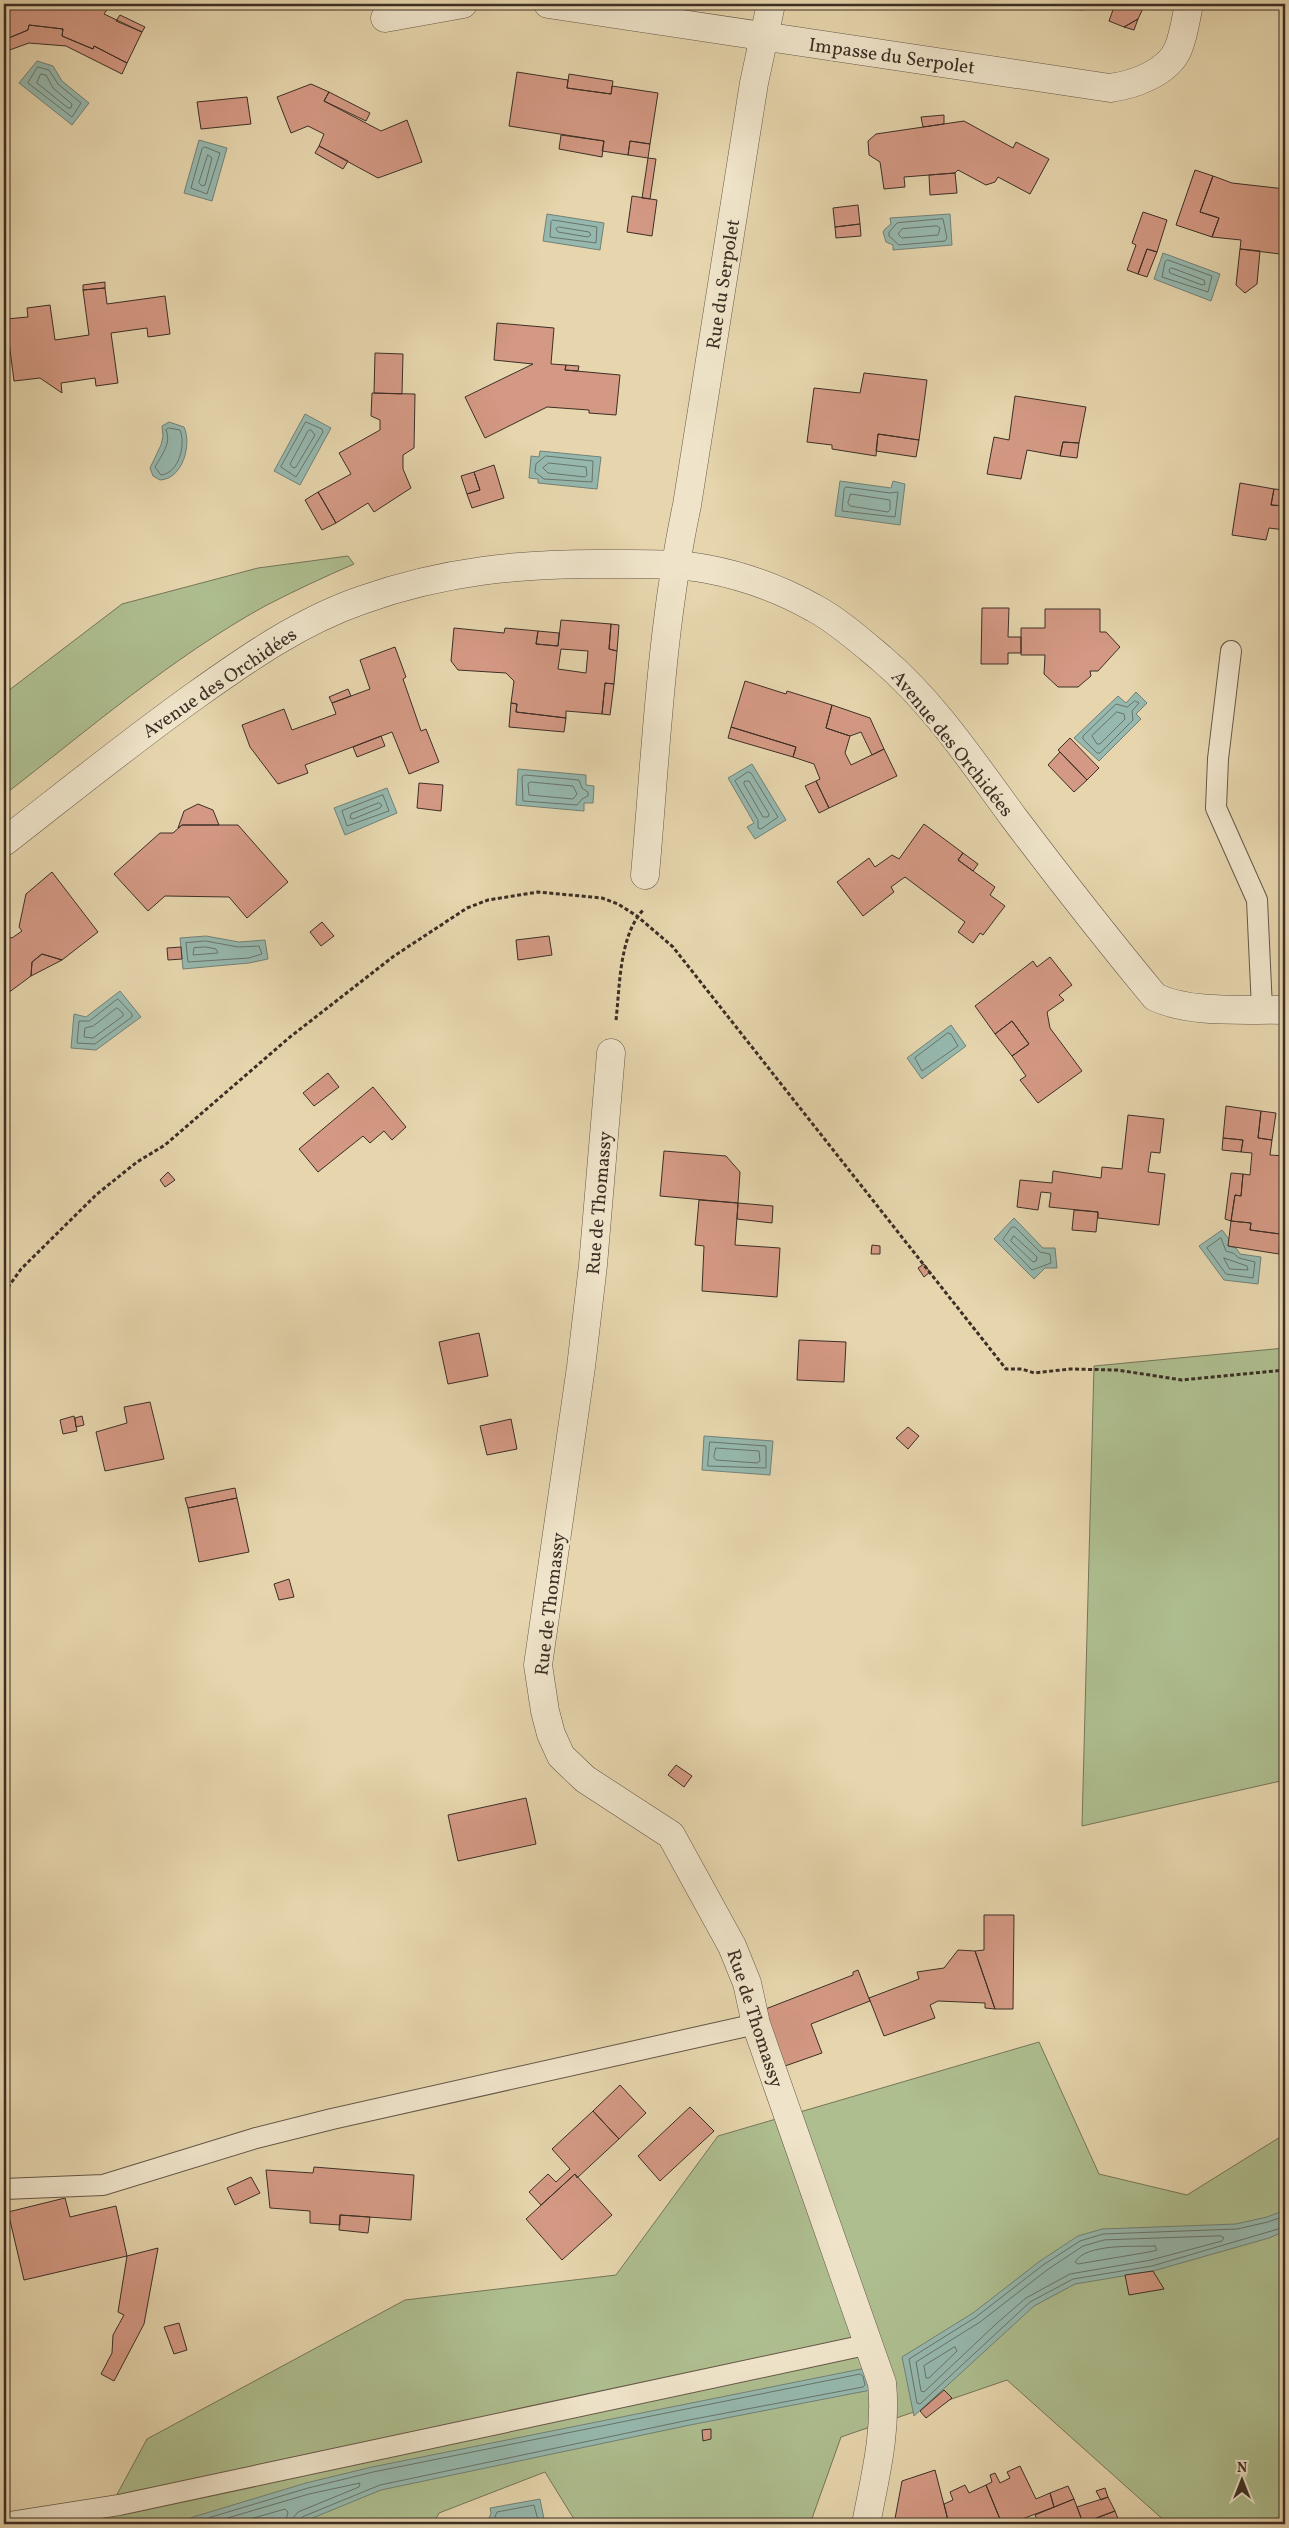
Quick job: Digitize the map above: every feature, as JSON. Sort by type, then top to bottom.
[{"type":"street","points":[[385,18],[462,4]]},
{"type":"street","name":"Impasse du Serpolet","points":[[548,4],[1110,88],[1129,85],[1166,64],[1178,50],[1189,4]]},
{"type":"street","name":"Rue du Serpolet","points":[[645,875],[674,565],[687,505],[754,82],[771,4]]},
{"type":"street","name":"Avenue des Orchidées","points":[[4,842],[150,728],[252,655],[305,624],[361,600],[462,573],[516,565],[566,563],[674,565],[739,577],[816,609],[884,660],[917,693],[974,764],[1073,897],[1155,998],[1171,1004],[1187,1006],[1274,1009]]},
{"type":"street","name":"Rue de Thomassy","points":[[611,1053],[592,1274],[581,1368],[538,1665],[540,1688],[551,1734],[561,1756],[572,1768],[671,1835],[732,1946],[747,1983],[756,2024],[870,2344],[882,2383],[884,2400],[880,2453],[866,2524]]},
{"type":"lane","name":"Avenue des Orchidées","points":[[1231,651],[1218,759],[1216,808],[1257,900],[1274,1009]]},
{"type":"lane","points":[[4,2189],[103,2185],[256,2138],[322,2121],[756,2024]]},
{"type":"lane","points":[[4,2523],[119,2505],[870,2344]]},
{"type":"path","points":[[611,1053],[626,945]]},
{"type":"green space","points":[[348,556],[354,564],[265,606],[196,648],[4,795],[4,694],[122,604],[258,568]]},
{"type":"green space","points":[[1285,1348],[1285,1780],[1082,1826],[1094,1366]]},
{"type":"green space","points":[[1039,2042],[1099,2174],[1187,2195],[1285,2134],[1285,2524],[1168,2524],[1007,2380],[841,2437],[810,2524],[577,2524],[545,2472],[439,2513],[433,2524],[101,2524],[147,2439],[405,2300],[616,2275],[718,2136]]},
{"type":"water","points":[[1047,4],[1089,4],[1084,10],[1052,9]]},
{"type":"water","points":[[37,61],[53,66],[62,81],[89,103],[72,125],[19,83]]},
{"type":"water","points":[[199,140],[227,148],[212,201],[184,193]]},
{"type":"water","points":[[547,214],[604,223],[600,250],[543,241]]},
{"type":"water","points":[[950,214],[952,245],[893,250],[893,245],[886,242],[883,232],[891,224],[890,218]]},
{"type":"water","points":[[1163,253],[1220,274],[1211,301],[1154,279]]},
{"type":"water","points":[[305,414],[331,428],[300,485],[274,471]]},
{"type":"water","points":[[169,422],[184,427],[187,442],[186,451],[184,459],[175,474],[160,480],[153,476],[150,468],[161,445],[163,436],[162,426]]},
{"type":"water","points":[[540,451],[601,457],[597,489],[538,483],[538,479],[529,478],[531,456],[539,457]]},
{"type":"water","points":[[840,481],[891,488],[893,481],[905,484],[900,525],[835,516]]},
{"type":"water","points":[[1136,692],[1147,703],[1136,714],[1141,719],[1099,761],[1074,738],[1118,696],[1126,703]]},
{"type":"water","points":[[752,764],[786,820],[755,839],[747,827],[754,823],[728,778]]},
{"type":"water","points":[[518,769],[586,775],[586,785],[594,786],[593,803],[584,803],[584,811],[516,805]]},
{"type":"water","points":[[387,788],[397,813],[345,835],[334,808]]},
{"type":"water","points":[[206,936],[239,942],[265,940],[268,959],[249,963],[183,969],[180,938]]},
{"type":"water","points":[[120,991],[141,1017],[96,1050],[71,1048],[74,1014],[86,1017]]},
{"type":"water","points":[[951,1025],[966,1046],[922,1079],[907,1058]]},
{"type":"water","points":[[1014,1218],[1043,1248],[1055,1248],[1057,1268],[1045,1268],[1034,1279],[994,1239]]},
{"type":"water","points":[[1222,1230],[1229,1239],[1228,1246],[1236,1248],[1240,1254],[1261,1257],[1258,1284],[1224,1280],[1199,1246]]},
{"type":"water","points":[[704,1436],[773,1441],[770,1475],[702,1470]]},
{"type":"water","points":[[1285,2210],[1285,2231],[1269,2238],[1153,2271],[1075,2284],[1034,2306],[914,2416],[902,2357],[973,2313],[1040,2261],[1078,2236],[1102,2229],[1236,2224],[1267,2217]]},
{"type":"water","points":[[866,2368],[871,2390],[690,2425],[381,2490],[298,2524],[177,2524],[193,2517],[306,2483],[372,2467]]},
{"type":"water","points":[[540,2499],[545,2524],[487,2524],[491,2513],[490,2508]]},
{"type":"building","points":[[4,4],[100,4],[108,8],[104,14],[142,32],[127,63],[94,46],[93,49],[62,36],[63,29],[29,25],[28,30],[4,40]]},
{"type":"building","points":[[1115,4],[1145,4],[1138,19],[1124,27],[1109,21]]},
{"type":"building","points":[[120,15],[145,27],[142,32],[116,21]]},
{"type":"building","points":[[1138,19],[1134,30],[1124,27]]},
{"type":"building","points":[[29,25],[63,29],[62,36],[93,49],[94,46],[127,63],[122,74],[66,46],[29,43],[4,52],[4,40],[28,30]]},
{"type":"building","points":[[517,72],[568,80],[567,88],[611,94],[612,86],[658,93],[650,144],[630,141],[628,155],[602,151],[604,141],[509,126]]},
{"type":"building","points":[[569,74],[613,81],[611,94],[567,88]]},
{"type":"building","points":[[311,84],[329,92],[324,101],[381,131],[407,120],[422,162],[378,178],[319,146],[324,134],[308,126],[291,133],[277,97]]},
{"type":"building","points":[[329,92],[370,113],[366,121],[324,101]]},
{"type":"building","points":[[247,97],[251,124],[201,129],[197,102]]},
{"type":"building","points":[[944,115],[944,124],[923,127],[921,117]]},
{"type":"building","points":[[964,121],[1013,148],[1016,142],[1049,159],[1030,194],[998,177],[995,182],[986,185],[958,170],[955,173],[904,177],[905,187],[884,189],[880,162],[869,155],[868,141],[876,134]]},
{"type":"building","points":[[561,135],[604,141],[602,157],[559,149]]},
{"type":"building","points":[[630,141],[650,144],[648,158],[628,155]]},
{"type":"building","points":[[319,146],[348,161],[343,169],[315,153]]},
{"type":"building","points":[[648,158],[656,159],[650,199],[642,198]]},
{"type":"building","points":[[1195,170],[1213,176],[1200,212],[1219,218],[1212,237],[1176,225]]},
{"type":"building","points":[[955,173],[957,193],[930,195],[929,175]]},
{"type":"building","points":[[1213,176],[1232,183],[1285,189],[1285,244],[1281,244],[1280,254],[1240,249],[1241,240],[1212,237],[1219,218],[1200,212]]},
{"type":"building","points":[[632,196],[657,200],[652,236],[627,232]]},
{"type":"building","points":[[858,205],[860,224],[835,227],[833,208]]},
{"type":"building","points":[[1143,212],[1167,220],[1157,252],[1147,249],[1138,274],[1127,270],[1136,245],[1132,243]]},
{"type":"building","points":[[860,224],[861,236],[836,238],[835,227]]},
{"type":"building","points":[[1147,249],[1157,252],[1147,277],[1138,274]]},
{"type":"building","points":[[1240,249],[1260,251],[1257,284],[1245,293],[1236,285]]},
{"type":"building","points":[[105,282],[105,288],[83,290],[83,285]]},
{"type":"building","points":[[105,288],[107,304],[165,296],[170,334],[148,337],[147,328],[111,333],[118,383],[96,386],[95,378],[61,383],[62,393],[40,378],[14,381],[6,319],[28,317],[27,308],[50,305],[55,340],[89,335],[83,290]]},
{"type":"building","points":[[497,323],[554,328],[551,364],[566,365],[565,370],[620,375],[616,415],[589,413],[589,410],[547,407],[485,438],[465,397],[533,364],[494,360]]},
{"type":"building","points":[[375,353],[403,354],[402,394],[374,393]]},
{"type":"building","points":[[566,365],[579,366],[578,371],[565,370]]},
{"type":"building","points":[[864,373],[927,380],[919,440],[878,434],[876,456],[832,449],[832,445],[807,442],[814,388],[860,393]]},
{"type":"building","points":[[372,393],[415,394],[414,448],[403,455],[403,469],[411,488],[374,512],[368,503],[336,523],[318,492],[351,474],[339,453],[380,430],[380,420],[371,416]]},
{"type":"building","points":[[1015,396],[1086,407],[1079,443],[1063,442],[1060,456],[1027,450],[1021,479],[987,474],[994,437],[1009,440]]},
{"type":"building","points":[[878,434],[919,440],[916,457],[876,451]]},
{"type":"building","points":[[1063,442],[1079,443],[1077,458],[1060,456]]},
{"type":"building","points":[[494,465],[504,498],[472,508],[467,494],[480,490],[474,472]]},
{"type":"building","points":[[474,472],[480,490],[467,494],[461,476]]},
{"type":"building","points":[[1240,483],[1274,489],[1271,505],[1285,506],[1285,530],[1269,528],[1266,540],[1232,535]]},
{"type":"building","points":[[1274,489],[1285,490],[1285,506],[1271,505]]},
{"type":"building","points":[[318,492],[336,523],[322,530],[305,500]]},
{"type":"building","points":[[982,608],[1009,608],[1008,637],[1021,637],[1021,653],[1008,653],[1008,664],[981,664]]},
{"type":"building","points":[[1045,609],[1100,609],[1100,632],[1106,632],[1120,647],[1098,671],[1090,671],[1091,676],[1078,687],[1058,687],[1044,674],[1045,655],[1021,655],[1021,628],[1045,628]]},
{"type":"building","points":[[561,620],[611,624],[609,649],[617,651],[614,684],[605,683],[602,714],[566,711],[566,718],[516,712],[517,704],[511,703],[514,681],[506,673],[458,670],[451,661],[454,628],[504,633],[505,628],[538,631],[536,644],[558,646]],"holes":[[[561,649],[588,651],[586,673],[558,669]]]},
{"type":"building","points":[[611,624],[619,625],[617,651],[609,649]]},
{"type":"building","points":[[538,631],[559,633],[558,646],[536,644]]},
{"type":"building","points":[[395,647],[406,677],[403,679],[421,731],[426,729],[439,762],[409,774],[392,732],[305,765],[308,773],[278,784],[250,747],[242,725],[284,709],[292,730],[336,714],[332,703],[370,689],[360,660]]},
{"type":"building","points":[[745,681],[786,694],[787,691],[832,705],[826,728],[850,736],[845,753],[851,765],[884,749],[897,776],[829,808],[816,781],[820,779],[814,764],[793,757],[796,747],[731,727]]},
{"type":"building","points":[[605,683],[614,684],[610,715],[602,714]]},
{"type":"building","points":[[348,689],[351,696],[332,703],[329,697]]},
{"type":"building","points":[[511,703],[517,704],[516,712],[566,718],[564,732],[509,727]]},
{"type":"building","points":[[832,705],[870,718],[884,749],[872,755],[861,732],[850,736],[826,728]]},
{"type":"building","points":[[731,727],[796,747],[793,757],[728,738]]},
{"type":"building","points":[[381,736],[385,746],[357,757],[353,747]]},
{"type":"building","points":[[1070,738],[1099,768],[1087,780],[1058,750]]},
{"type":"building","points":[[1060,752],[1087,780],[1074,792],[1048,765]]},
{"type":"building","points":[[816,781],[829,808],[819,813],[805,786]]},
{"type":"building","points":[[419,783],[443,785],[441,811],[417,808]]},
{"type":"building","points":[[198,804],[213,810],[219,825],[182,825],[178,828],[184,811]]},
{"type":"building","points":[[924,824],[963,853],[958,860],[995,887],[990,895],[1005,906],[983,935],[980,933],[973,943],[958,932],[965,922],[905,877],[891,887],[894,892],[863,916],[837,882],[869,858],[875,867],[892,855],[899,859]]},
{"type":"building","points":[[182,825],[238,825],[288,882],[247,918],[229,897],[165,896],[148,911],[114,874],[160,833],[173,833]]},
{"type":"building","points":[[963,853],[978,864],[973,871],[958,860]]},
{"type":"building","points":[[52,872],[98,932],[62,960],[42,954],[32,962],[31,976],[4,996],[4,935],[12,938],[22,931],[19,927],[26,894]]},
{"type":"building","points":[[322,922],[334,936],[321,946],[310,932]]},
{"type":"building","points":[[549,936],[552,955],[518,960],[516,940]]},
{"type":"building","points":[[181,947],[182,959],[168,960],[167,948]]},
{"type":"building","points":[[42,954],[62,960],[31,976],[32,962]]},
{"type":"building","points":[[1050,957],[1072,985],[1059,995],[1064,1000],[1047,1012],[1050,1028],[1082,1071],[1038,1103],[1020,1080],[1026,1076],[1012,1056],[1029,1044],[1012,1021],[995,1034],[975,1006],[1033,961],[1037,967]]},
{"type":"building","points":[[1012,1021],[1029,1044],[1012,1056],[995,1034]]},
{"type":"building","points":[[328,1073],[339,1087],[314,1106],[303,1093]]},
{"type":"building","points":[[373,1087],[406,1127],[392,1140],[384,1131],[370,1143],[363,1136],[318,1172],[299,1149]]},
{"type":"building","points":[[1226,1106],[1261,1111],[1258,1138],[1272,1140],[1270,1155],[1285,1156],[1285,1199],[1280,1234],[1250,1230],[1251,1223],[1231,1221],[1235,1195],[1241,1196],[1243,1174],[1250,1175],[1252,1153],[1241,1152],[1243,1140],[1223,1138]]},
{"type":"building","points":[[1261,1111],[1276,1113],[1272,1140],[1258,1138]]},
{"type":"building","points":[[1128,1115],[1164,1119],[1160,1153],[1151,1152],[1148,1172],[1165,1174],[1159,1225],[1098,1218],[1098,1212],[1049,1207],[1051,1193],[1041,1192],[1038,1210],[1017,1207],[1020,1180],[1052,1183],[1053,1171],[1101,1178],[1102,1167],[1122,1169]]},
{"type":"building","points":[[1223,1138],[1243,1140],[1241,1152],[1222,1150]]},
{"type":"building","points":[[664,1151],[726,1156],[740,1172],[738,1203],[660,1196]]},
{"type":"building","points":[[168,1172],[175,1180],[165,1187],[160,1180]]},
{"type":"building","points":[[1231,1173],[1243,1174],[1241,1196],[1235,1195],[1231,1221],[1225,1219]]},
{"type":"building","points":[[699,1200],[738,1203],[735,1245],[780,1248],[777,1297],[702,1291],[704,1246],[695,1245]]},
{"type":"building","points":[[738,1203],[773,1206],[772,1223],[737,1219]]},
{"type":"building","points":[[1074,1210],[1098,1212],[1096,1232],[1072,1230]]},
{"type":"building","points":[[1231,1221],[1251,1223],[1250,1230],[1280,1234],[1279,1254],[1228,1246]]},
{"type":"building","points":[[872,1245],[880,1246],[880,1254],[871,1254]]},
{"type":"building","points":[[924,1264],[930,1272],[924,1277],[918,1268]]},
{"type":"building","points":[[479,1333],[488,1376],[448,1384],[439,1342]]},
{"type":"building","points":[[799,1340],[846,1342],[844,1382],[797,1380]]},
{"type":"building","points":[[150,1402],[164,1459],[105,1471],[96,1432],[127,1423],[124,1407]]},
{"type":"building","points":[[74,1416],[77,1431],[63,1434],[60,1420]]},
{"type":"building","points":[[82,1416],[84,1425],[76,1427],[75,1418]]},
{"type":"building","points":[[511,1419],[517,1449],[487,1455],[480,1426]]},
{"type":"building","points":[[908,1427],[919,1436],[908,1449],[896,1438]]},
{"type":"building","points":[[235,1488],[237,1498],[188,1508],[185,1498]]},
{"type":"building","points":[[237,1498],[249,1552],[199,1562],[188,1508]]},
{"type":"building","points":[[289,1579],[294,1597],[279,1600],[274,1584]]},
{"type":"building","points":[[676,1765],[692,1776],[684,1787],[668,1775]]},
{"type":"building","points":[[526,1798],[536,1844],[458,1861],[448,1815]]},
{"type":"building","points":[[984,1915],[1014,1915],[1013,2009],[995,2009],[975,1951],[984,1950]]},
{"type":"building","points":[[958,1950],[975,1951],[995,2009],[985,2008],[985,2003],[938,2001],[930,2005],[935,2018],[884,2036],[869,1998],[919,1979],[917,1972],[944,1968]]},
{"type":"building","points":[[858,1970],[870,2001],[811,2024],[822,2053],[785,2066],[763,2010],[853,1975],[853,1972]]},
{"type":"building","points":[[620,2085],[646,2113],[619,2139],[593,2111]]},
{"type":"building","points":[[690,2107],[714,2131],[660,2181],[638,2156]]},
{"type":"building","points":[[593,2111],[619,2139],[577,2178],[575,2174],[541,2205],[529,2192],[548,2174],[556,2182],[570,2169],[552,2149]]},
{"type":"building","points":[[314,2167],[414,2175],[411,2220],[340,2215],[340,2225],[310,2223],[310,2211],[270,2208],[266,2170],[313,2173]]},
{"type":"building","points":[[575,2174],[612,2215],[562,2260],[526,2219]]},
{"type":"building","points":[[251,2177],[260,2193],[235,2205],[227,2188]]},
{"type":"building","points":[[65,2198],[70,2217],[116,2206],[127,2256],[24,2280],[8,2212]]},
{"type":"building","points":[[340,2215],[370,2217],[368,2233],[339,2230]]},
{"type":"building","points":[[158,2248],[144,2324],[114,2381],[101,2374],[112,2353],[113,2335],[124,2315],[118,2312],[127,2256]]},
{"type":"building","points":[[1153,2271],[1164,2289],[1129,2295],[1125,2275]]},
{"type":"building","points":[[179,2323],[187,2350],[174,2354],[164,2327]]},
{"type":"building","points":[[944,2390],[952,2398],[926,2418],[920,2411]]},
{"type":"building","points":[[711,2429],[711,2439],[703,2441],[702,2430]]},
{"type":"building","points":[[1020,2466],[1036,2499],[1050,2493],[1054,2507],[1009,2524],[1002,2524],[986,2485],[992,2482],[990,2475],[995,2473],[1000,2483],[1010,2478],[1007,2472]]},
{"type":"building","points":[[935,2470],[949,2524],[894,2524],[902,2481]]},
{"type":"building","points":[[965,2485],[969,2493],[986,2485],[1002,2524],[949,2524],[944,2504],[953,2500],[950,2492]]},
{"type":"building","points":[[1068,2486],[1074,2499],[1054,2507],[1050,2493]]},
{"type":"building","points":[[1105,2488],[1108,2497],[1101,2500],[1096,2491]]},
{"type":"building","points":[[1108,2497],[1115,2511],[1083,2523],[1077,2507]]},
{"type":"building","points":[[1074,2499],[1083,2523],[1115,2511],[1120,2524],[1039,2524],[1035,2515]]}]
